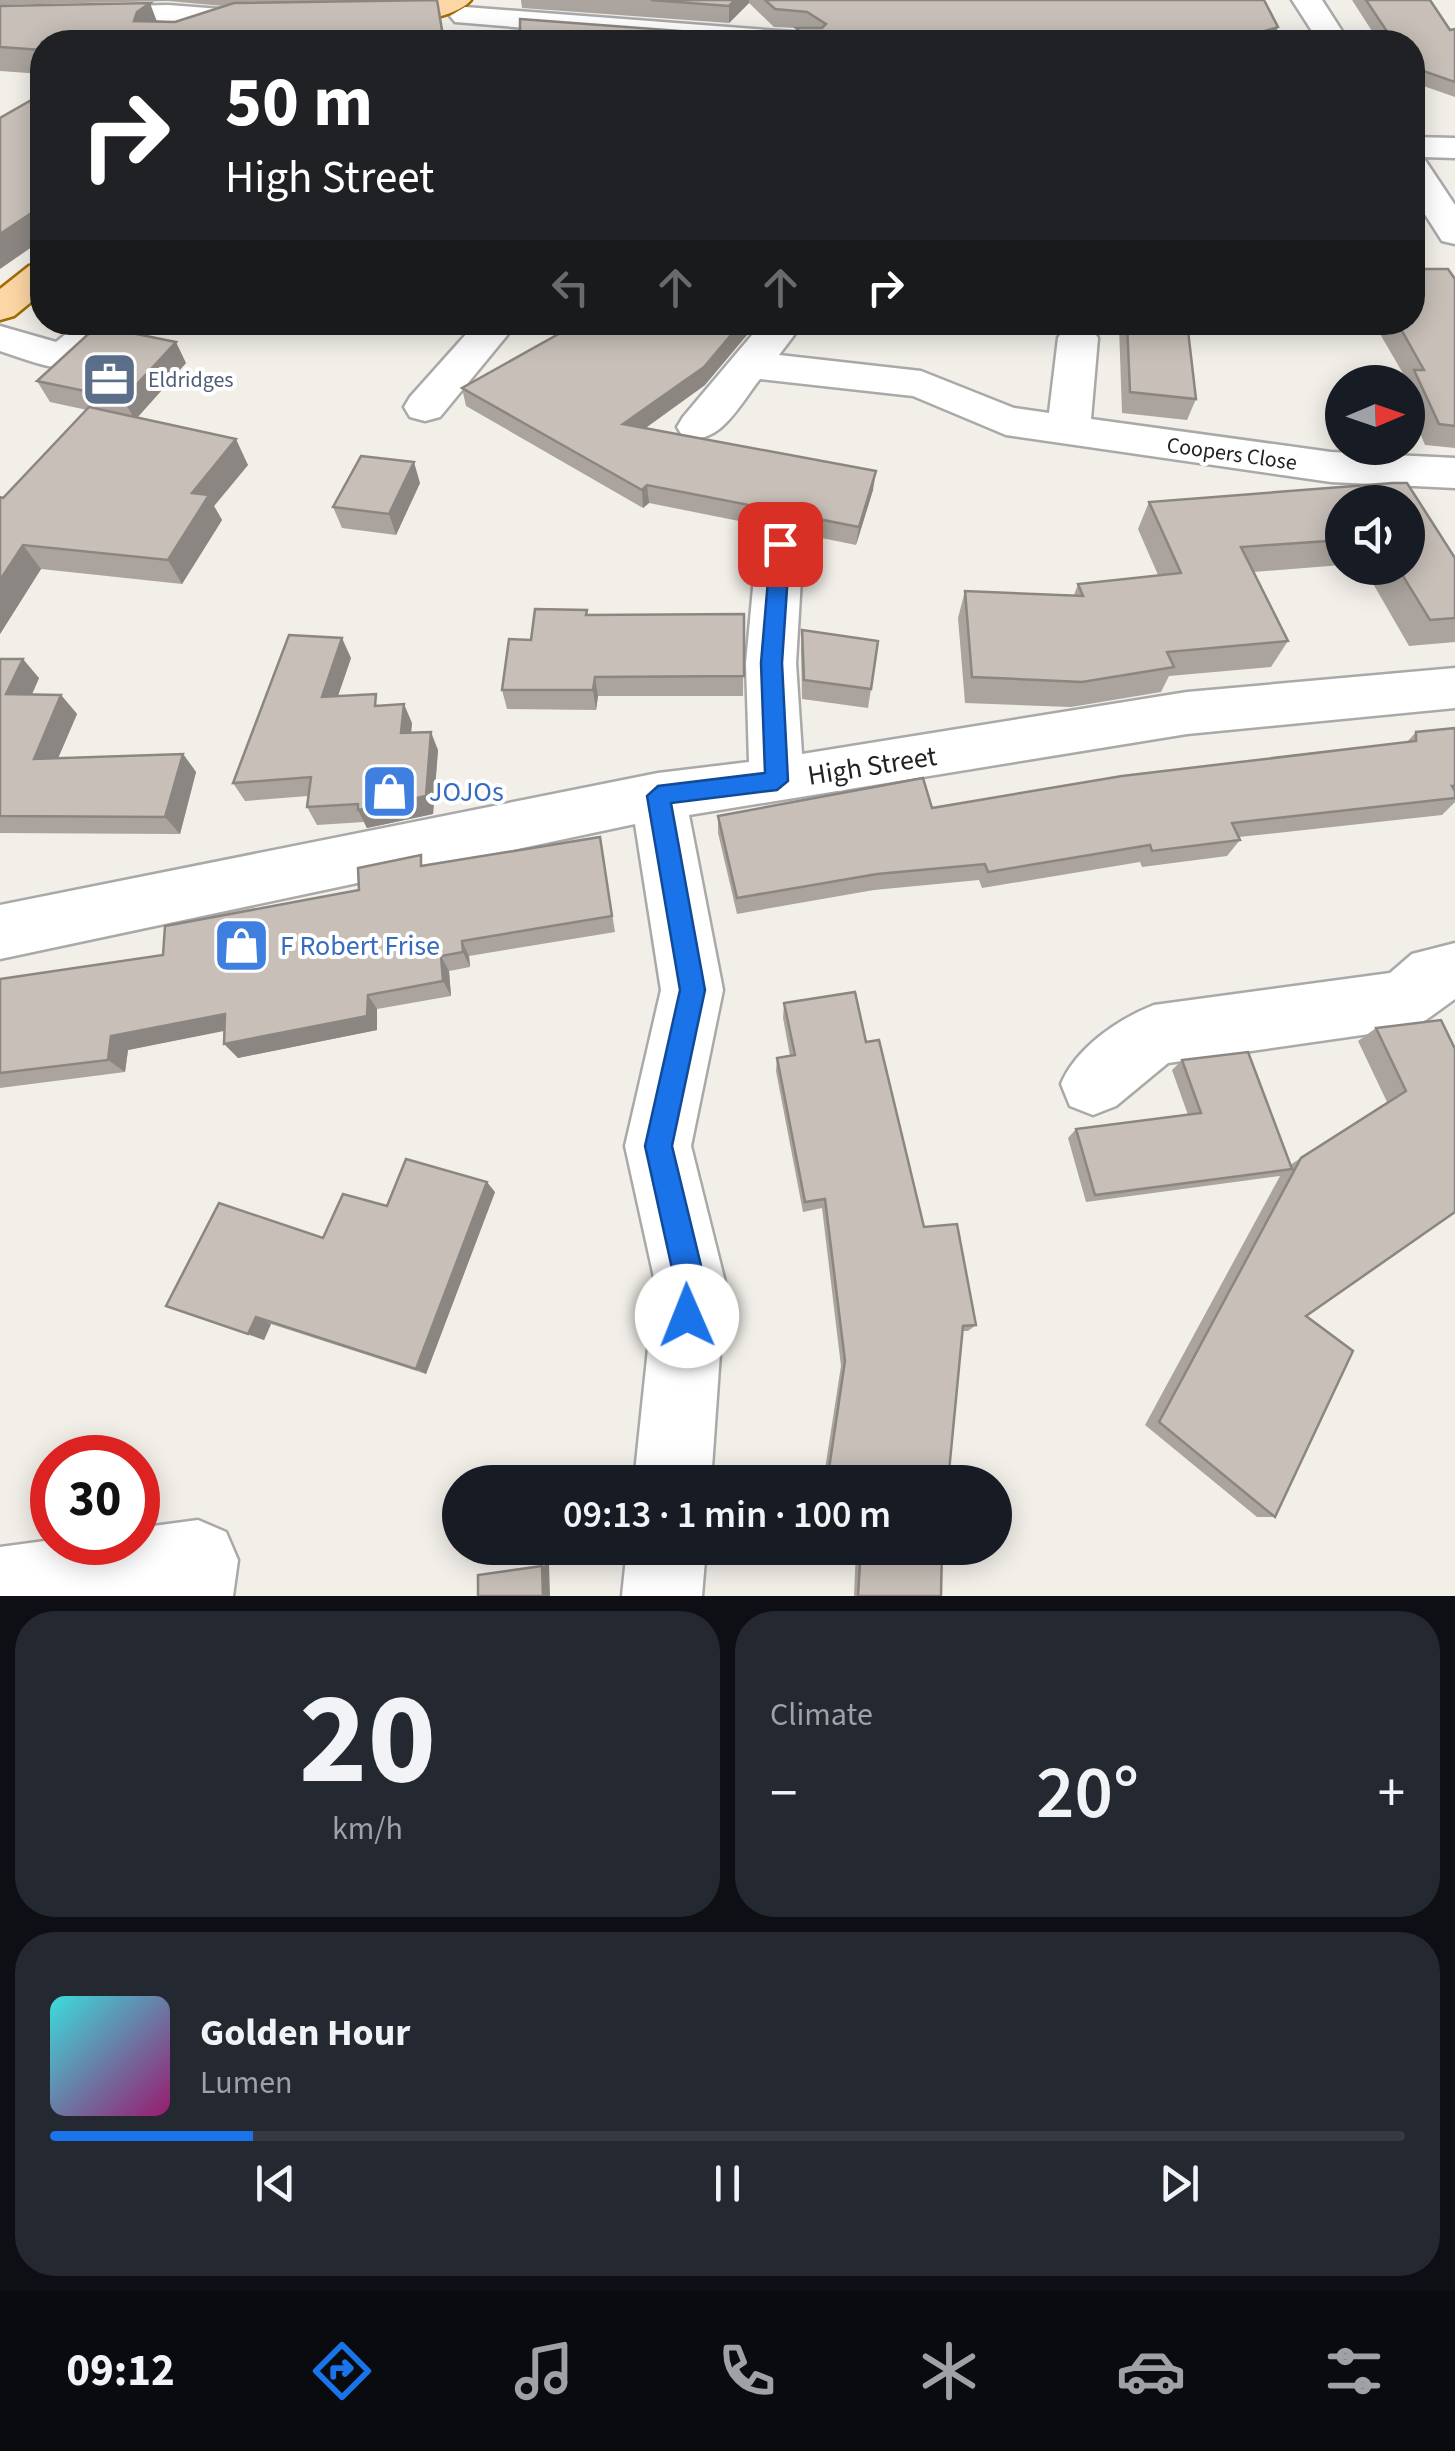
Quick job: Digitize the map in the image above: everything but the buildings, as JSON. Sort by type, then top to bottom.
[{"type":"main road","points":[[399,30],[385,21],[332,12],[427,28],[466,5]]},
{"type":"main road","points":[[191,30],[221,18],[259,12]]},
{"type":"main road","points":[[12,315],[30,290]]},
{"type":"street","points":[[738,0],[740,30]]},
{"type":"street","points":[[1307,0],[1326,30]]},
{"type":"street","points":[[466,5],[614,13],[648,30]]},
{"type":"street","points":[[0,18],[168,14],[221,18]]},
{"type":"street","points":[[1425,147],[1455,148]]},
{"type":"street","points":[[1425,186],[1455,233]]},
{"type":"street","points":[[36,335],[64,358],[90,335]]},
{"type":"street","points":[[425,407],[488,335]]},
{"type":"street","points":[[698,427],[775,335]]},
{"type":"street","points":[[1069,430],[1078,338]]},
{"type":"street","name":"Coopers Close","points":[[754,364],[921,384],[1006,421],[1332,467],[1455,473]]},
{"type":"street","points":[[777,781],[771,663],[780,544]]},
{"type":"street","name":"High Street","points":[[0,932],[658,796],[777,781],[1187,712],[1455,688]]},
{"type":"street","points":[[658,796],[692,990],[658,1146],[690,1282],[674,1465]]},
{"type":"street","points":[[1093,1084],[1154,1035],[1404,1000],[1433,974],[1455,971]]},
{"type":"street","points":[[0,1586],[198,1560],[193,1596]]},
{"type":"street","points":[[662,1596],[665,1565]]},
{"type":"place","name":"Eldridges","points":[[109,379]]},
{"type":"place","name":"JOJOs","points":[[390,791]]},
{"type":"place","name":"F Robert Frise","points":[[241,945]]},
{"type":"route","points":[[687,1316],[690,1282],[658,1146],[692,990],[658,796],[777,781],[771,663],[780,544]]}]
